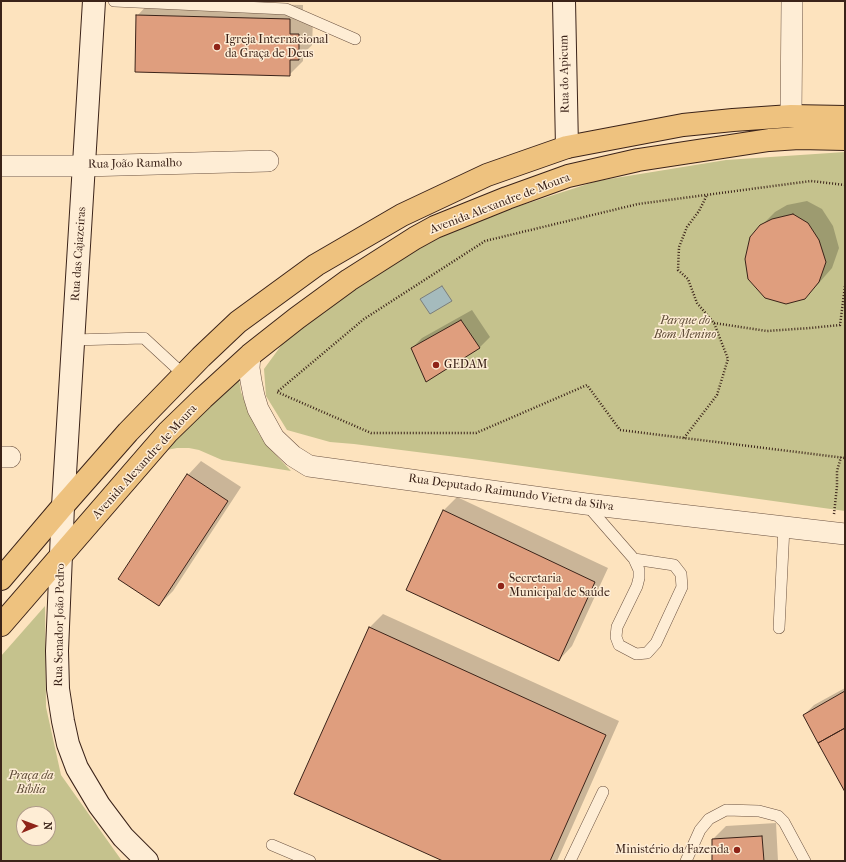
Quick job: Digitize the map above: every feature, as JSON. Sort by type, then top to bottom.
[{"type":"main road","name":"Rua das Cajazeiras","points":[[63,506],[94,1]]},
{"type":"main road","name":"Rua do Apicum","points":[[564,1],[567,147]]},
{"type":"main road","points":[[1,579],[128,432],[201,357],[238,322],[316,265],[402,215],[487,176],[567,147],[652,131],[733,120],[791,116],[845,117]]},
{"type":"main road","points":[[638,160],[636,155],[636,147],[643,138],[652,131]]},
{"type":"main road","name":"Avenida Alexandre de Moura","points":[[1,625],[168,432],[203,398],[250,355],[349,280],[415,238],[435,227],[507,198],[568,176],[638,160],[769,140],[799,138],[845,139]]},
{"type":"main road","points":[[435,227],[471,203],[561,169],[566,164],[567,147]]},
{"type":"main road","points":[[63,506],[79,512],[88,512],[104,505]]},
{"type":"main road","name":"Rua Senador João Pedro","points":[[63,506],[57,651],[58,689],[62,721],[68,744],[77,768],[99,805],[123,837],[147,861]]},
{"type":"street","points":[[791,116],[792,1]]},
{"type":"street","name":"Rua João Ramalho","points":[[1,166],[84,166],[268,161]]},
{"type":"street","name":"Rua Deputado Raimundo Vietra da Silva","points":[[250,355],[249,368],[254,396],[258,409],[270,432],[274,438],[293,456],[309,466],[586,504],[784,528],[839,533]]},
{"type":"lane","points":[[114,1],[286,9],[355,39]]},
{"type":"lane","points":[[73,340],[144,338],[184,375]]},
{"type":"lane","points":[[586,504],[634,559],[639,578],[637,586],[617,627],[616,637],[619,645],[636,654],[647,654],[656,643],[682,586],[681,574],[674,565],[634,559]]},
{"type":"lane","points":[[779,628],[784,528]]},
{"type":"lane","points":[[570,861],[603,792]]},
{"type":"lane","points":[[686,861],[700,830],[709,819],[726,810],[759,811],[778,816],[784,822],[805,861]]},
{"type":"lane","points":[[272,844],[310,861]]},
{"type":"path","points":[[839,533],[837,471],[843,458],[620,430],[586,385],[476,433],[371,433],[277,392],[364,319],[486,241],[638,204],[811,181],[845,185]]},
{"type":"path","points":[[684,438],[717,395],[728,359],[714,323],[697,303],[688,279],[678,270],[679,247],[687,226],[698,212],[707,195]]},
{"type":"path","points":[[714,323],[767,331],[840,325],[845,286]]},
{"type":"green space","name":"Parque do Bom Menino","points":[[845,152],[845,511],[472,459],[330,442],[287,430],[266,396],[264,369],[283,343],[334,299],[418,248],[485,217],[597,181],[726,160]]},
{"type":"green space","points":[[238,373],[241,392],[259,434],[271,450],[291,471],[222,460],[199,450],[189,448],[177,448],[161,451]]},
{"type":"green space","name":"Praça da Bíblia","points":[[45,606],[46,707],[61,775],[122,861],[1,861],[1,656]]},
{"type":"shaded area","points":[[442,286],[452,301],[430,314],[420,299]]},
{"type":"building","name":"Igreja Internacional da Graça de Deus","points":[[136,15],[290,19],[290,34],[299,34],[299,60],[290,60],[290,76],[135,72]]},
{"type":"building","points":[[793,214],[808,223],[819,240],[826,262],[819,282],[805,299],[786,304],[765,298],[748,279],[745,259],[750,237],[760,225],[772,219]]},
{"type":"building","name":"GEDAM","points":[[461,320],[480,348],[426,382],[411,348]]},
{"type":"building","points":[[187,474],[228,501],[159,606],[118,579]]},
{"type":"building","name":"Secretaria Municipal de Saúde","points":[[443,510],[595,582],[559,661],[406,590]]},
{"type":"building","points":[[369,627],[606,735],[550,861],[443,861],[294,794]]},
{"type":"building","points":[[845,691],[845,728],[818,743],[803,715]]},
{"type":"building","points":[[845,728],[845,792],[818,743]]},
{"type":"building","name":"Ministério da Fazenda","points":[[762,836],[764,861],[712,861],[712,839]]},
{"type":"place","name":"Igreja Internacional da Graça de Deus","points":[[217,47]]},
{"type":"place","name":"GEDAM","points":[[436,365]]},
{"type":"place","name":"Secretaria Municipal de Saúde","points":[[501,586]]},
{"type":"place","name":"Ministério da Fazenda","points":[[737,850]]}]
